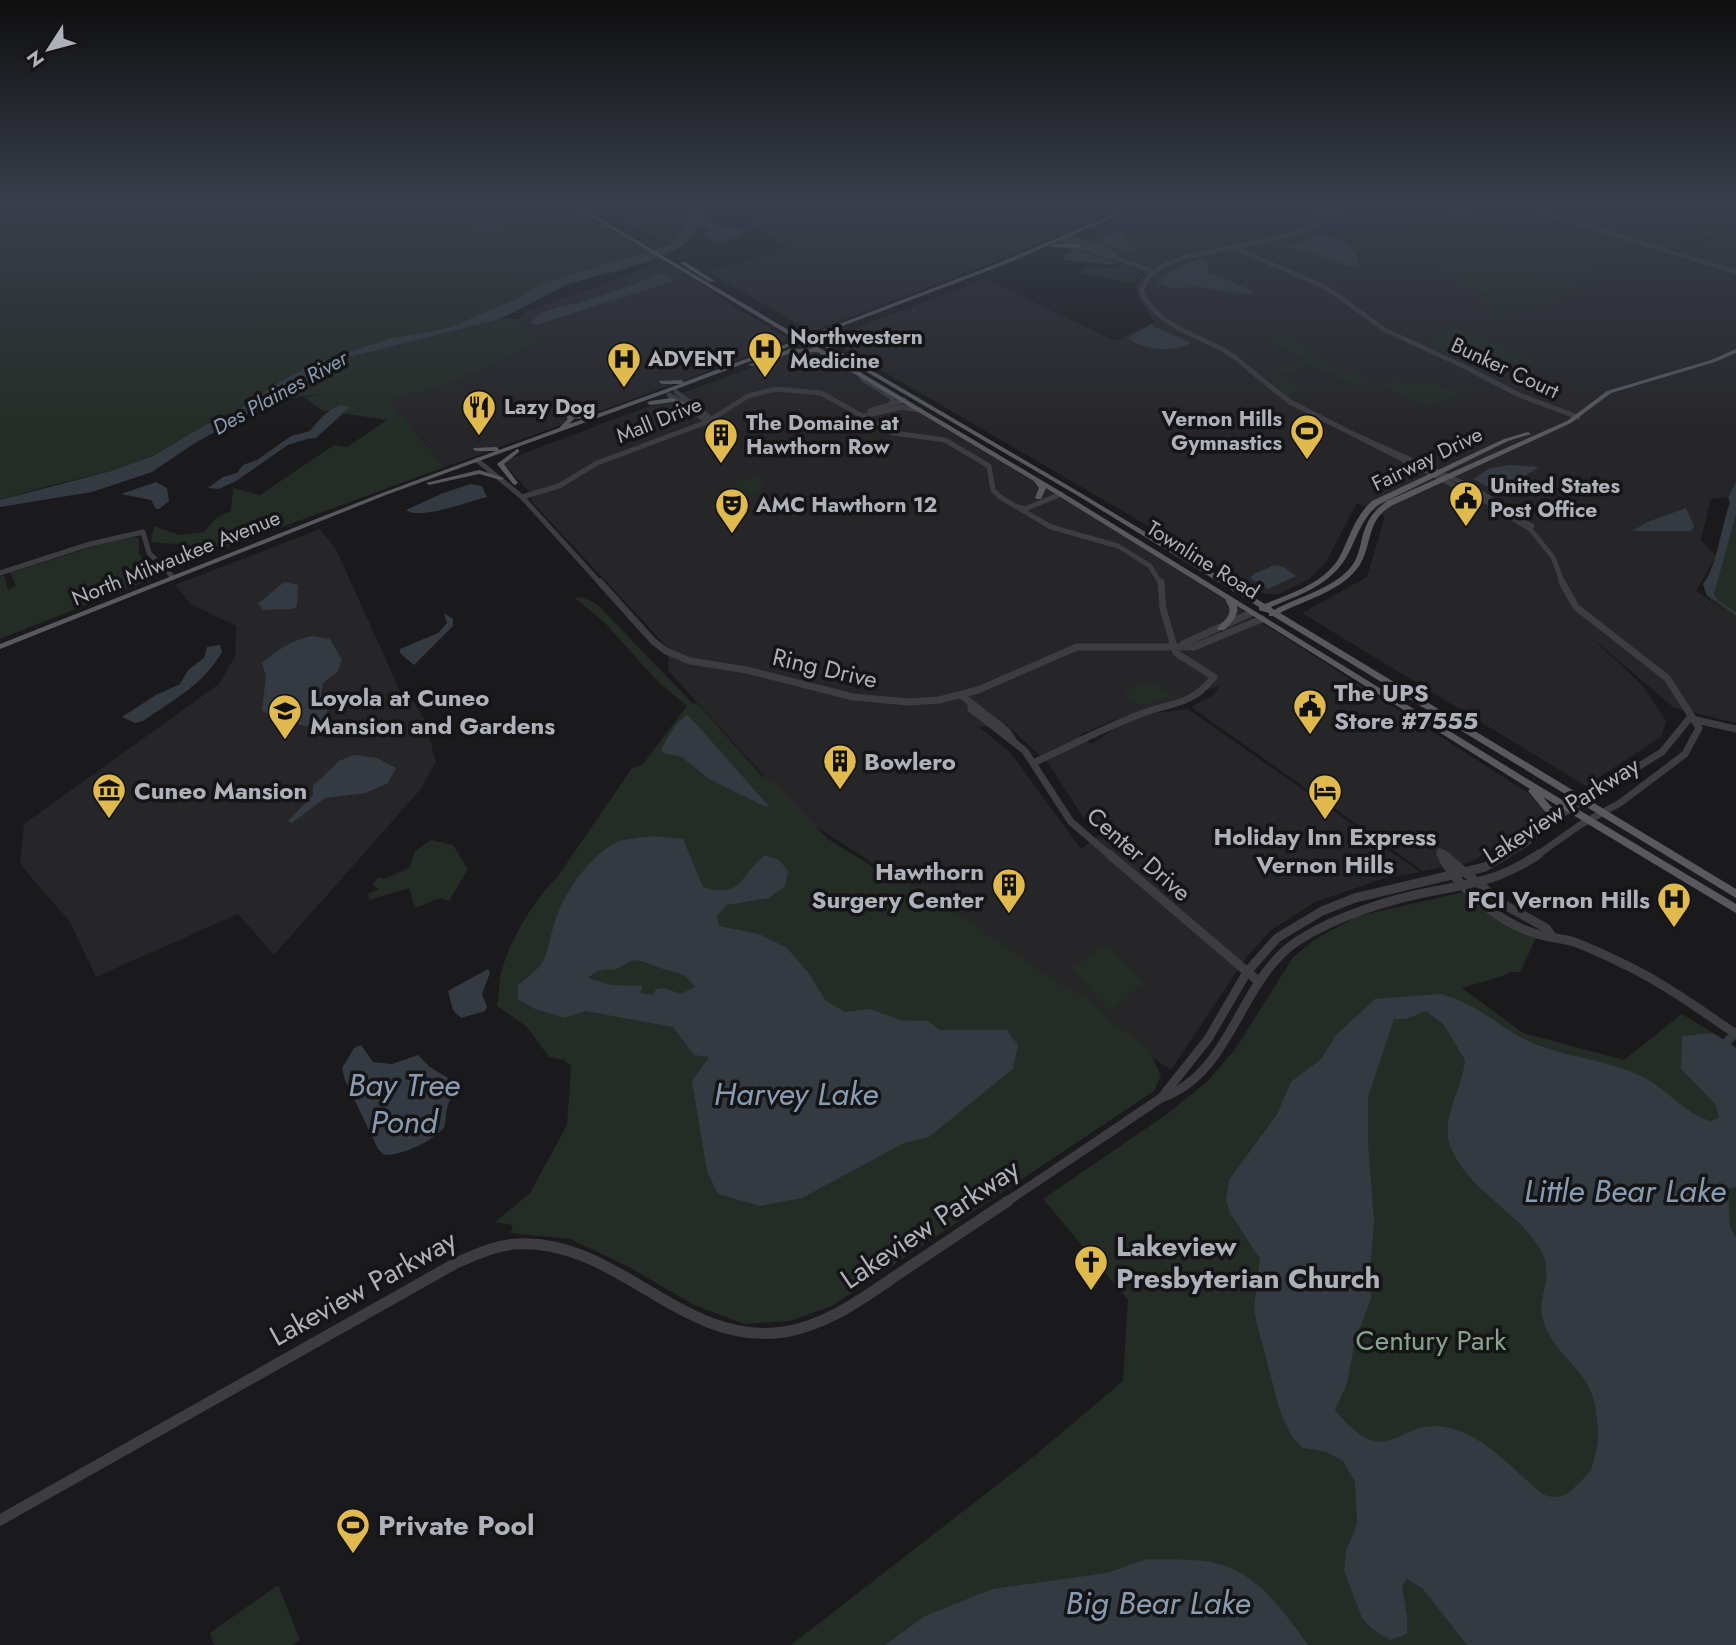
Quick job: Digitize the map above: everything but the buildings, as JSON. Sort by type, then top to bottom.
[{"type":"main road","points":[[698,281],[716,294],[715,297]]},
{"type":"main road","name":"Townline Road","points":[[700,281],[809,340],[1265,607],[1736,894]]},
{"type":"main road","name":"Townline Road","points":[[711,281],[799,330],[827,354],[1059,493],[1736,909]]},
{"type":"main road","points":[[666,394],[730,366],[736,361],[736,355],[761,354],[809,340],[955,281]]},
{"type":"main road","points":[[747,366],[963,281]]},
{"type":"main road","points":[[731,299],[734,304],[788,337],[788,341],[780,347]]},
{"type":"main road","points":[[799,330],[824,332]]},
{"type":"main road","points":[[747,366],[790,351],[806,350],[827,354]]},
{"type":"main road","name":"Fairway Drive","points":[[1251,613],[1332,572],[1343,557],[1364,510],[1391,493],[1440,476],[1578,416],[1609,392],[1713,361],[1736,351]]},
{"type":"main road","name":"North Milwaukee Avenue","points":[[534,442],[562,428],[571,419],[568,415],[578,418],[597,415],[676,392],[747,366]]},
{"type":"main road","points":[[662,382],[682,382],[715,373]]},
{"type":"main road","name":"North Milwaukee Avenue","points":[[365,503],[377,502],[666,394]]},
{"type":"main road","points":[[642,405],[672,400],[682,403]]},
{"type":"main road","points":[[476,449],[494,450],[534,442]]},
{"type":"main road","points":[[515,483],[500,463],[512,453],[534,442]]},
{"type":"main road","name":"North Milwaukee Avenue","points":[[0,647],[372,498],[483,461]]},
{"type":"main road","points":[[425,484],[479,472],[500,478]]},
{"type":"main road","name":"Fairway Drive","points":[[1262,619],[1332,583],[1354,567],[1371,519],[1384,506],[1440,476]]},
{"type":"main road","points":[[1037,480],[1043,488],[1039,498]]},
{"type":"main road","points":[[1221,628],[1234,613],[1234,608],[1223,595]]},
{"type":"main road","points":[[1284,607],[1291,620],[1308,634]]},
{"type":"main road","points":[[1526,782],[1552,813],[1552,821]]},
{"type":"street","name":"Lakeview Parkway","points":[[0,1520],[456,1263],[504,1246],[542,1244],[584,1253],[701,1320],[730,1330],[767,1334],[799,1330],[822,1322],[1016,1197],[1161,1098],[1176,1093],[1199,1075],[1221,1046],[1258,981],[1290,946],[1349,915],[1386,902],[1478,884],[1520,867],[1588,820],[1620,803],[1685,754],[1699,728],[1689,719],[1687,705],[1673,684],[1576,607],[1565,591],[1553,557],[1530,529],[1440,476],[1291,402],[1231,354],[1174,327],[1153,313],[1144,302],[1141,291],[1143,281]]},
{"type":"street","name":"Bunker Court","points":[[1310,281],[1329,289],[1385,330],[1460,364],[1519,395],[1578,416]]},
{"type":"street","points":[[859,373],[864,380],[892,397],[893,401],[889,405]]},
{"type":"street","name":"Mall Drive","points":[[522,497],[559,486],[597,463],[707,422],[755,393],[792,388],[827,395],[893,433],[939,438],[954,444],[989,466],[994,492],[1018,507],[1051,527],[1118,546],[1150,566],[1163,588],[1163,609],[1177,645]]},
{"type":"street","points":[[666,394],[707,422],[709,417],[701,409],[676,392]]},
{"type":"street","points":[[863,416],[889,405],[906,402]]},
{"type":"street","points":[[878,413],[906,402]]},
{"type":"street","points":[[863,416],[902,407],[920,410]]},
{"type":"street","points":[[701,409],[725,410]]},
{"type":"street","name":"Ring Drive","points":[[483,461],[515,483],[522,497]]},
{"type":"street","name":"Ring Drive","points":[[483,461],[522,497],[654,643],[680,658],[707,665],[747,670],[875,701],[929,701],[961,695],[1077,648],[1177,645],[1194,647],[1262,619]]},
{"type":"street","points":[[1018,507],[1025,509],[1059,493]]},
{"type":"street","points":[[1018,507],[1059,493]]},
{"type":"street","points":[[0,573],[90,544],[143,532],[148,555],[173,577]]},
{"type":"street","name":"Ring Drive","points":[[1177,645],[1251,613]]},
{"type":"street","points":[[1033,763],[1152,708],[1178,704],[1200,693],[1214,677],[1176,653],[1177,645]]},
{"type":"street","name":"Center Drive","points":[[961,695],[971,704],[971,709],[1013,740],[1033,763],[1071,822],[1258,981]]},
{"type":"street","name":"Lakeview Parkway","points":[[1161,1098],[1208,1039],[1247,972],[1277,938],[1322,911],[1359,897],[1485,867],[1526,843],[1570,809],[1662,752],[1674,741],[1683,722],[1689,719]]},
{"type":"street","points":[[1689,719],[1736,729]]},
{"type":"street","points":[[1552,936],[1546,929],[1503,904],[1440,852],[1453,875],[1473,896],[1539,935],[1552,936],[1595,952],[1651,978],[1736,1034]]},
{"type":"shaded area","points":[[613,281],[695,281],[786,337],[785,341],[445,467],[389,400],[449,384],[540,341],[520,319],[527,311]]},
{"type":"shaded area","points":[[722,281],[946,281],[817,330],[809,330]]},
{"type":"shaded area","points":[[980,281],[989,281],[1115,341],[1155,322],[1138,297],[1136,287],[1138,281],[1736,281],[1736,491],[1734,496],[1711,499],[1701,540],[1716,556],[1696,591],[1736,618],[1736,723],[1674,708],[1590,636],[1643,686],[1666,721],[1662,736],[1586,786],[1302,613],[1367,577],[1385,516],[1357,503],[1326,562],[1308,580],[1279,594],[1265,594],[836,344],[832,337]]},
{"type":"shaded area","points":[[810,345],[1059,495],[1547,805],[1548,819],[1470,862],[1423,871],[1191,707],[1214,695],[1219,686],[1109,722],[1080,735],[1091,744],[1119,726],[1147,714],[1188,709],[1420,872],[1385,878],[1315,902],[1270,931],[1245,959],[1171,1070],[862,856],[801,817],[668,670],[669,649],[532,502],[530,493],[505,465],[509,459]],"holes":[[[1007,725],[1049,764],[1083,817],[1101,833],[1081,849],[1010,752],[979,727]]]},
{"type":"shaded area","name":"Loyola at Cuneo Mansion and Gardens","points":[[320,529],[336,549],[400,691],[411,697],[424,719],[436,762],[420,790],[274,955],[238,914],[96,977],[70,922],[20,864],[24,824],[219,684],[235,656],[236,626],[191,604],[175,585]]},
{"type":"green space","points":[[0,281],[550,281],[516,299],[448,328],[388,339],[315,363],[281,381],[232,414],[205,425],[153,456],[111,471],[0,500]]},
{"type":"green space","points":[[1452,281],[1585,281],[1594,284],[1576,282],[1568,285],[1573,292],[1525,308],[1527,311],[1501,311],[1506,318],[1502,321],[1486,315],[1496,310],[1471,306],[1495,296]]},
{"type":"green space","points":[[500,319],[520,319],[541,341],[449,384],[389,400],[445,467],[225,548],[151,542],[154,526],[179,535],[204,532],[216,518],[231,511],[233,488],[260,495],[334,445],[347,447],[387,420],[322,410],[305,398],[320,394],[270,401],[352,356]]},
{"type":"green space","points":[[1456,328],[1533,357],[1504,366],[1480,364],[1431,344],[1427,339]]},
{"type":"green space","points":[[1284,333],[1303,347],[1312,349],[1307,352],[1369,380],[1356,385],[1308,364],[1278,376],[1303,391],[1288,397],[1263,374],[1306,358],[1268,340]]},
{"type":"green space","points":[[1397,377],[1410,383],[1425,379],[1461,395],[1429,407],[1379,384]]},
{"type":"green space","points":[[759,475],[763,480],[758,495],[752,494],[719,509],[712,507],[737,482]]},
{"type":"green space","points":[[1736,490],[1736,618],[1706,596]]},
{"type":"green space","points":[[135,537],[139,539],[139,554],[159,573],[157,577],[0,639],[0,577],[4,575],[8,590],[16,586],[10,573],[104,543]]},
{"type":"green space","points":[[574,597],[584,598],[598,605],[693,704],[697,703],[762,776],[775,783],[828,839],[961,916],[1061,985],[1090,999],[1109,1020],[1147,1047],[1161,1075],[1154,1091],[832,1306],[790,1321],[744,1324],[694,1305],[627,1266],[570,1239],[510,1233],[513,1225],[495,1222],[530,1193],[567,1125],[571,1066],[564,1060],[549,1057],[527,1027],[497,1006],[501,974],[507,956],[532,908],[558,876],[632,768],[643,764],[687,706],[658,682],[605,623]]},
{"type":"green space","points":[[1150,680],[1175,697],[1140,706],[1122,693]]},
{"type":"green space","points":[[431,840],[453,845],[468,869],[449,901],[440,898],[415,908],[409,888],[369,900],[368,894],[379,889],[372,885],[379,877],[384,879],[409,868],[415,851]]},
{"type":"green space","name":"Century Park","points":[[1464,892],[1536,938],[1520,972],[1509,972],[1462,988],[1523,1033],[1624,1060],[1682,1014],[1736,1047],[1736,1645],[791,1645],[1033,1457],[1123,1381],[1128,1300],[1043,1199],[1167,1114],[1208,1081],[1236,1048],[1293,957],[1317,938],[1358,916]]},
{"type":"green space","points":[[1106,945],[1144,983],[1110,1010],[1071,968]]},
{"type":"green space","points":[[278,1585],[300,1640],[292,1645],[214,1645],[210,1633]]},
{"type":"water","name":"Des Plaines River","points":[[580,281],[568,284],[500,319],[349,357],[195,443],[152,472],[92,492],[0,507],[0,500],[111,471],[153,456],[205,425],[232,414],[281,381],[315,363],[388,339],[448,328],[516,299],[546,282]]},
{"type":"water","points":[[642,281],[674,281],[536,325],[531,323],[554,308],[582,302]]},
{"type":"water","points":[[1159,281],[1229,281],[1251,290],[1254,295],[1199,287],[1172,288],[1157,283]]},
{"type":"water","points":[[1153,323],[1153,326],[1191,343],[1176,348],[1158,349],[1128,338]]},
{"type":"water","points":[[340,405],[350,407],[316,438],[288,445],[236,481],[219,489],[208,488],[223,477],[237,473],[243,465],[257,460],[291,436],[310,431],[326,414]]},
{"type":"water","points":[[1510,465],[1539,467],[1521,478],[1506,493],[1473,479],[1490,468]]},
{"type":"water","points":[[156,482],[167,488],[169,501],[159,509],[156,509],[151,500],[121,494]]},
{"type":"water","points":[[1736,482],[1736,514],[1714,594],[1717,600],[1736,612],[1736,615],[1706,594],[1703,584],[1715,557],[1730,503],[1728,498]]},
{"type":"water","points":[[470,484],[482,486],[487,497],[433,512],[413,513],[406,510],[441,494]]},
{"type":"water","points":[[1686,508],[1694,526],[1691,531],[1632,531],[1650,521]]},
{"type":"water","points":[[1274,565],[1284,567],[1296,576],[1268,589],[1250,578],[1254,574]]},
{"type":"water","points":[[285,582],[298,585],[297,606],[293,609],[263,610],[258,603]]},
{"type":"water","points":[[444,613],[453,619],[453,626],[414,665],[400,653],[400,649],[438,633],[447,623]]},
{"type":"water","points":[[312,636],[330,639],[342,660],[338,671],[323,683],[321,695],[328,701],[326,720],[316,728],[276,720],[262,710],[266,676],[262,663],[285,646]]},
{"type":"water","points":[[220,645],[222,652],[214,664],[187,691],[143,721],[135,723],[122,717],[156,695],[180,684],[188,670],[204,658],[207,647]]},
{"type":"water","points":[[688,715],[769,806],[766,807],[709,779],[682,757],[663,753],[661,749],[673,729]]},
{"type":"water","points":[[353,755],[377,758],[396,768],[388,783],[366,793],[325,798],[292,823],[288,821],[313,795],[313,786],[339,761]]},
{"type":"water","name":"Harvey Lake","points":[[652,836],[683,839],[703,887],[716,890],[734,888],[765,855],[779,860],[788,871],[785,886],[769,898],[727,905],[717,916],[719,926],[759,934],[787,948],[807,971],[826,1001],[845,1012],[870,1009],[900,1020],[928,1021],[940,1030],[1007,1030],[1018,1045],[1013,1069],[929,1137],[904,1143],[802,1198],[760,1206],[718,1194],[707,1171],[692,1081],[709,1057],[694,1055],[673,1027],[585,1011],[565,1018],[535,1009],[518,999],[518,985],[537,969],[546,956],[560,908],[572,886],[588,866],[615,843]],"holes":[[[633,960],[679,973],[695,987],[681,994],[664,988],[656,989],[653,995],[640,993],[643,986],[611,985],[588,978],[600,971],[614,970]]]},
{"type":"water","points":[[488,969],[490,973],[482,994],[487,1007],[485,1011],[461,1018],[453,1010],[448,991]]},
{"type":"water","name":"Little Bear Lake","points":[[1440,994],[1453,998],[1535,1044],[1643,1077],[1692,1113],[1711,1121],[1719,1118],[1716,1105],[1681,1069],[1682,1036],[1713,1033],[1727,1045],[1729,1043],[1736,1048],[1736,1187],[1728,1189],[1730,1227],[1736,1238],[1736,1645],[1467,1645],[1423,1589],[1407,1579],[1402,1586],[1407,1634],[1390,1640],[1372,1629],[1362,1618],[1344,1571],[1346,1551],[1357,1524],[1355,1482],[1343,1461],[1324,1451],[1303,1448],[1292,1437],[1280,1411],[1254,1307],[1260,1259],[1230,1213],[1226,1200],[1229,1180],[1277,1114],[1291,1082],[1321,1059],[1336,1035],[1375,999]],"holes":[[[1426,1011],[1444,1025],[1465,1060],[1448,1126],[1451,1148],[1469,1176],[1518,1222],[1539,1247],[1546,1268],[1543,1320],[1549,1335],[1590,1388],[1595,1403],[1598,1437],[1592,1466],[1576,1486],[1561,1496],[1542,1494],[1488,1447],[1463,1432],[1432,1426],[1393,1439],[1369,1439],[1354,1429],[1335,1410],[1347,1383],[1355,1341],[1371,1299],[1374,1221],[1368,1143],[1368,1097],[1394,1019],[1406,1019]]]},
{"type":"water","name":"Bay Tree Pond","points":[[361,1045],[373,1062],[392,1064],[418,1055],[430,1067],[459,1085],[459,1091],[449,1103],[444,1128],[432,1138],[400,1153],[384,1155],[378,1149],[345,1080],[342,1068],[354,1048]]},
{"type":"water","name":"Big Bear Lake","points":[[1147,1559],[1202,1561],[1223,1565],[1245,1575],[1266,1592],[1308,1645],[885,1645],[925,1616],[992,1589],[1107,1573]]},
{"type":"waterway","points":[[1725,1044],[1736,1032]]},
{"type":"place","name":"Northwestern Medicine","points":[[765,379]]},
{"type":"place","name":"ADVENT","points":[[624,389]]},
{"type":"place","name":"Lazy Dog","points":[[479,437]]},
{"type":"place","name":"Vernon Hills Gymnastics","points":[[1307,461]]},
{"type":"place","name":"The Domaine at Hawthorn Row","points":[[721,465]]},
{"type":"place","name":"United States Post Office","points":[[1466,528]]},
{"type":"place","name":"AMC Hawthorn 12","points":[[732,535]]},
{"type":"place","name":"The UPS Store #7555","points":[[1310,736]]},
{"type":"place","name":"Loyola at Cuneo Mansion and Gardens","points":[[285,741]]},
{"type":"place","name":"Bowlero","points":[[840,791]]},
{"type":"place","name":"Cuneo Mansion","points":[[109,820]]},
{"type":"place","name":"Holiday Inn Express Vernon Hills","points":[[1325,821]]},
{"type":"place","name":"Hawthorn Surgery Center","points":[[1009,915]]},
{"type":"place","name":"FCI Vernon Hills","points":[[1674,929]]},
{"type":"place","name":"Lakeview Presbyterian Church","points":[[1091,1292]]},
{"type":"place","name":"Private Pool","points":[[353,1555]]}]
